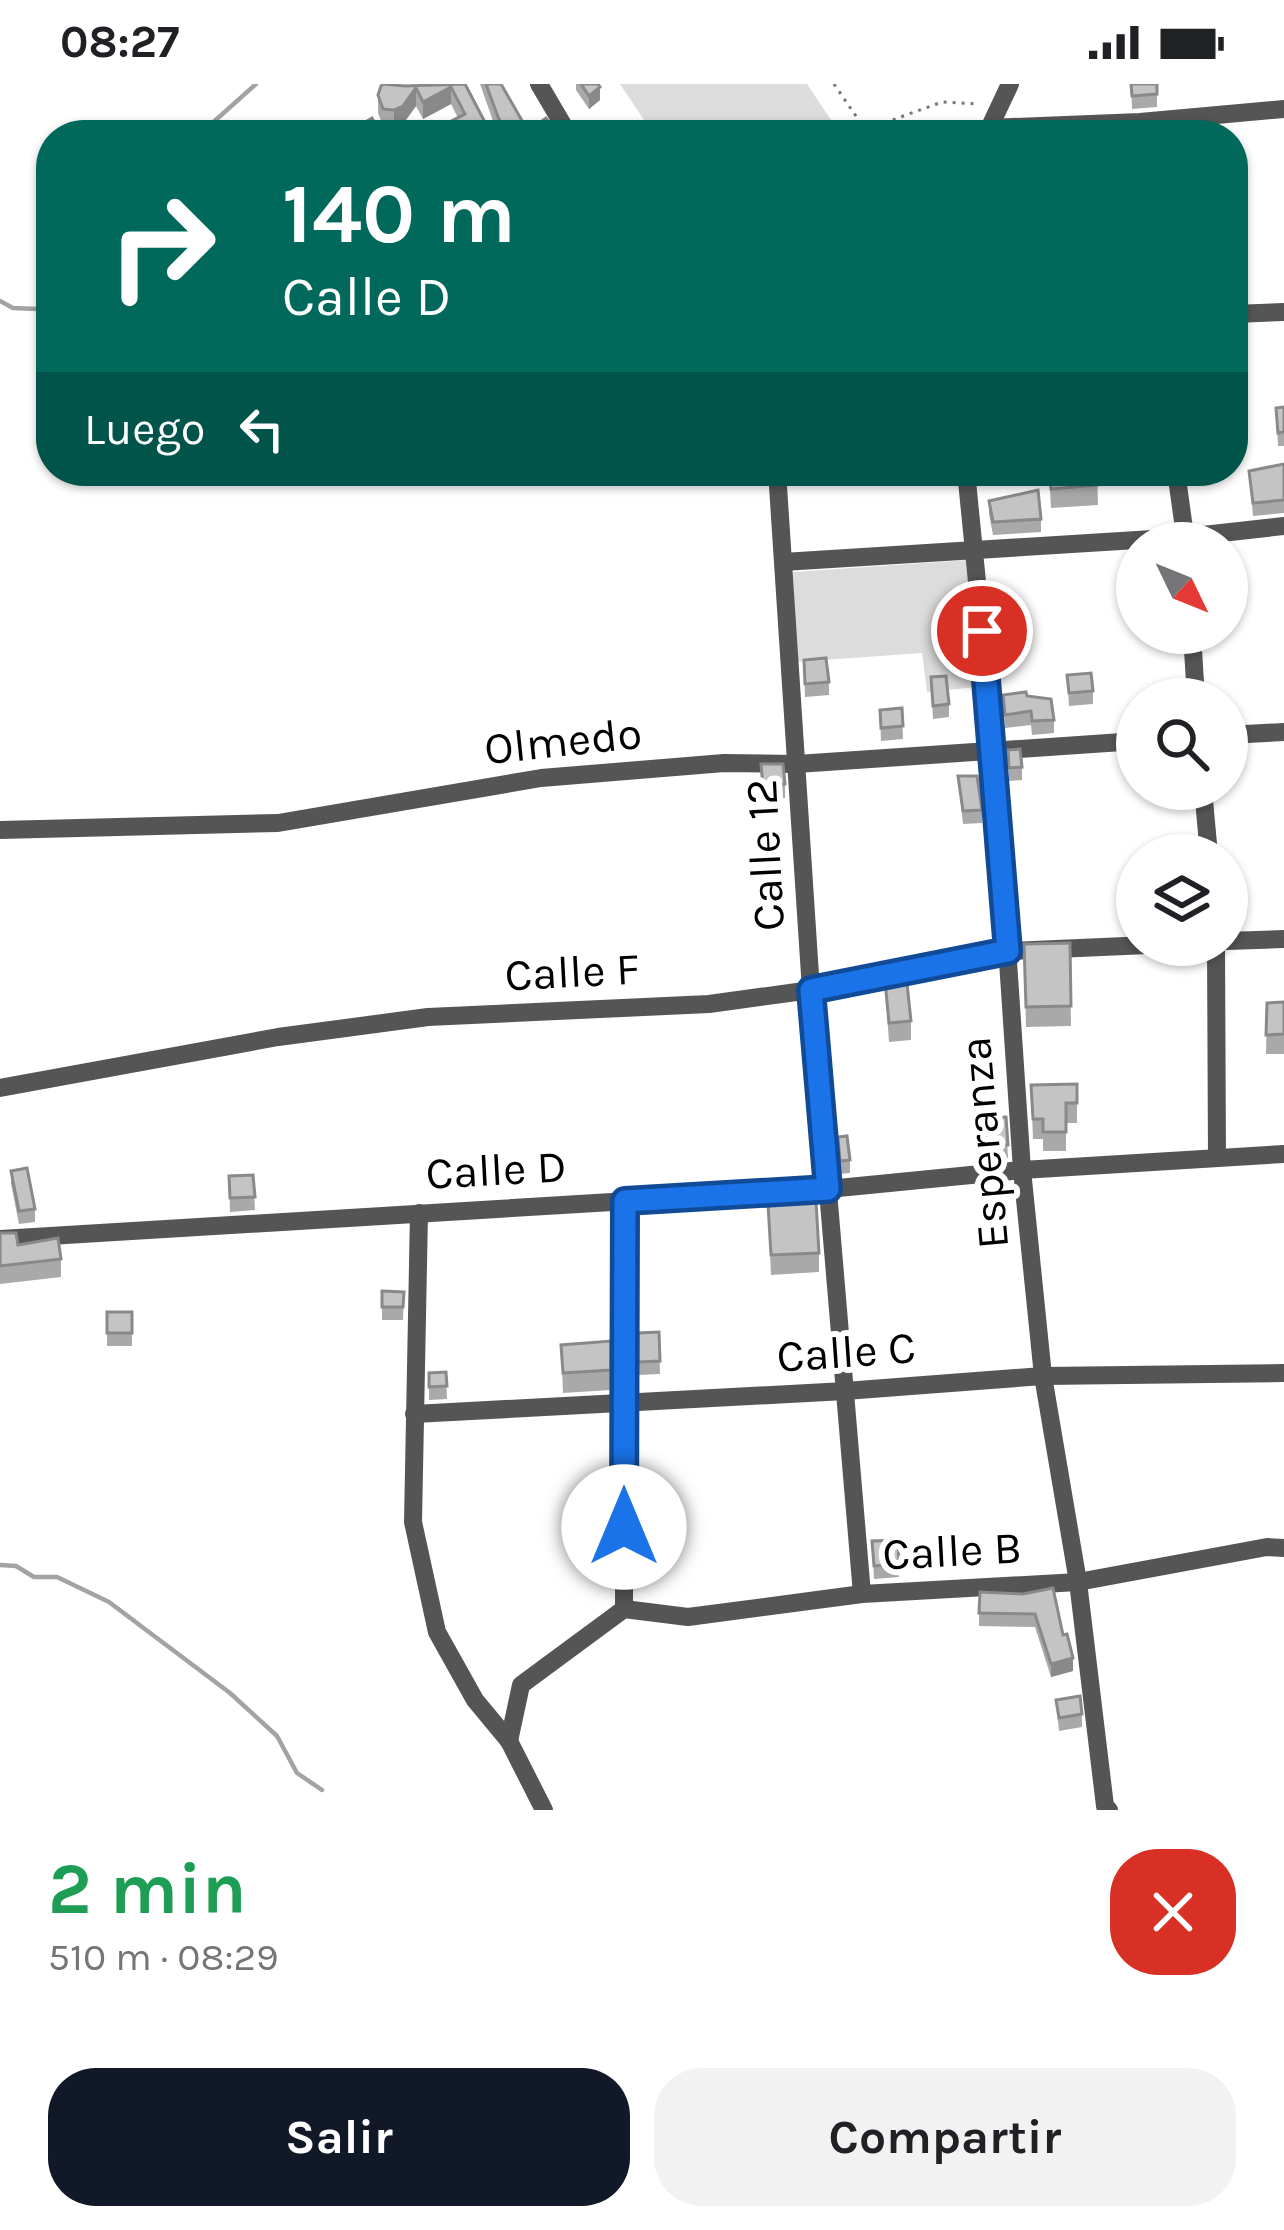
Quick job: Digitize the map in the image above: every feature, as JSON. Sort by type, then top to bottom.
[{"type":"street","points":[[539,84],[560,120]]},
{"type":"street","points":[[993,120],[1010,84]]},
{"type":"street","points":[[1205,120],[1284,109]]},
{"type":"street","points":[[1248,313],[1284,312]]},
{"type":"street","name":"Calle 12","points":[[778,486],[811,990],[862,1594]]},
{"type":"street","name":"Esperanza","points":[[967,486],[994,753],[1022,1170],[1043,1376],[1078,1582],[1107,1808]]},
{"type":"street","points":[[1178,486],[1183,522]]},
{"type":"street","points":[[1248,531],[1284,526]]},
{"type":"street","points":[[783,562],[1116,543]]},
{"type":"street","points":[[1248,734],[1284,732]]},
{"type":"street","name":"Olmedo","points":[[0,830],[278,824],[542,778],[724,763],[797,764],[1116,743]]},
{"type":"street","points":[[1248,940],[1284,939]]},
{"type":"street","name":"Calle F","points":[[0,1088],[278,1037],[428,1017],[709,1004],[811,990],[1008,951],[1116,946]]},
{"type":"street","points":[[1216,966],[1217,1158]]},
{"type":"street","name":"Calle D","points":[[0,1239],[828,1189],[1022,1170],[1284,1154]]},
{"type":"street","points":[[509,1741],[520,1685],[624,1610],[625,1201]]},
{"type":"street","points":[[419,1213],[413,1522],[437,1632],[475,1700],[509,1741],[544,1810]]},
{"type":"street","name":"Calle C","points":[[414,1414],[1043,1376],[1284,1372]]},
{"type":"street","name":"Calle B","points":[[624,1610],[688,1618],[862,1594],[1078,1582],[1267,1547],[1284,1548]]},
{"type":"path","points":[[834,84],[859,120]]},
{"type":"path","points":[[892,120],[942,102],[972,102],[987,120]]},
{"type":"shaded area","points":[[620,84],[807,84],[831,120],[644,120]]},
{"type":"shaded area","points":[[968,560],[976,687],[927,692],[922,653],[795,662],[793,572]]},
{"type":"building","points":[[465,84],[484,120],[453,120],[465,114],[451,87],[423,102],[416,88],[403,106],[383,109],[378,95],[381,86]]},
{"type":"building","points":[[486,84],[501,84],[522,120],[498,117]]},
{"type":"building","points":[[581,84],[598,84],[600,87],[589,96]]},
{"type":"building","points":[[1131,84],[1157,84],[1157,94],[1132,96]]},
{"type":"building","points":[[1284,407],[1284,432],[1278,433],[1276,408]]},
{"type":"building","points":[[1284,464],[1284,500],[1253,503],[1249,471]]},
{"type":"building","points":[[1038,490],[1041,519],[993,522],[989,501]]},
{"type":"building","points":[[826,658],[829,682],[805,684],[804,660]]},
{"type":"building","points":[[1091,673],[1093,691],[1069,693],[1067,675]]},
{"type":"building","points":[[946,676],[949,704],[933,706],[931,677]]},
{"type":"building","points":[[1026,692],[1051,699],[1054,720],[1032,721],[1031,711],[1005,715],[1003,695]]},
{"type":"building","points":[[902,708],[903,726],[881,728],[880,710]]},
{"type":"building","points":[[1020,749],[1022,767],[1009,768],[1008,750]]},
{"type":"building","points":[[761,764],[783,764],[785,784],[763,787]]},
{"type":"building","points":[[958,776],[977,776],[982,810],[963,811]]},
{"type":"building","points":[[1070,943],[1071,1006],[1026,1007],[1024,944]]},
{"type":"building","points":[[905,965],[911,1021],[889,1023],[884,970]]},
{"type":"building","points":[[1284,1002],[1284,1034],[1266,1035],[1267,1003]]},
{"type":"building","points":[[1077,1084],[1077,1103],[1066,1103],[1066,1132],[1043,1132],[1043,1119],[1033,1119],[1031,1085]]},
{"type":"building","points":[[1006,1117],[1008,1145],[988,1147],[986,1118]]},
{"type":"building","points":[[847,1136],[850,1160],[840,1161],[838,1137]]},
{"type":"building","points":[[27,1168],[35,1209],[19,1211],[11,1171]]},
{"type":"building","points":[[253,1175],[255,1197],[230,1198],[229,1176]]},
{"type":"building","points":[[815,1184],[819,1253],[771,1255],[767,1187]]},
{"type":"building","points":[[0,1233],[16,1233],[18,1245],[58,1238],[61,1259],[0,1266]]},
{"type":"building","points":[[382,1291],[404,1292],[403,1307],[382,1307]]},
{"type":"building","points":[[107,1312],[132,1312],[132,1333],[107,1333]]},
{"type":"building","points":[[659,1332],[660,1361],[638,1362],[638,1333]]},
{"type":"building","points":[[611,1341],[611,1370],[563,1373],[561,1345]]},
{"type":"building","points":[[446,1372],[447,1386],[429,1387],[429,1373]]},
{"type":"building","points":[[898,1540],[899,1564],[874,1566],[872,1541]]},
{"type":"building","points":[[1053,1588],[1073,1658],[1051,1664],[1035,1614],[979,1613],[980,1592],[1023,1594]]},
{"type":"building","points":[[1080,1696],[1082,1714],[1059,1718],[1056,1700]]},
{"type":"waterway","points":[[216,120],[256,84]]},
{"type":"waterway","points":[[0,301],[13,308],[36,309]]},
{"type":"waterway","points":[[0,1565],[16,1566],[34,1577],[57,1577],[109,1602],[230,1693],[277,1736],[297,1773],[322,1790]]},
{"type":"route","points":[[624,1527],[625,1201],[828,1189],[811,990],[1008,951],[982,631]]}]
